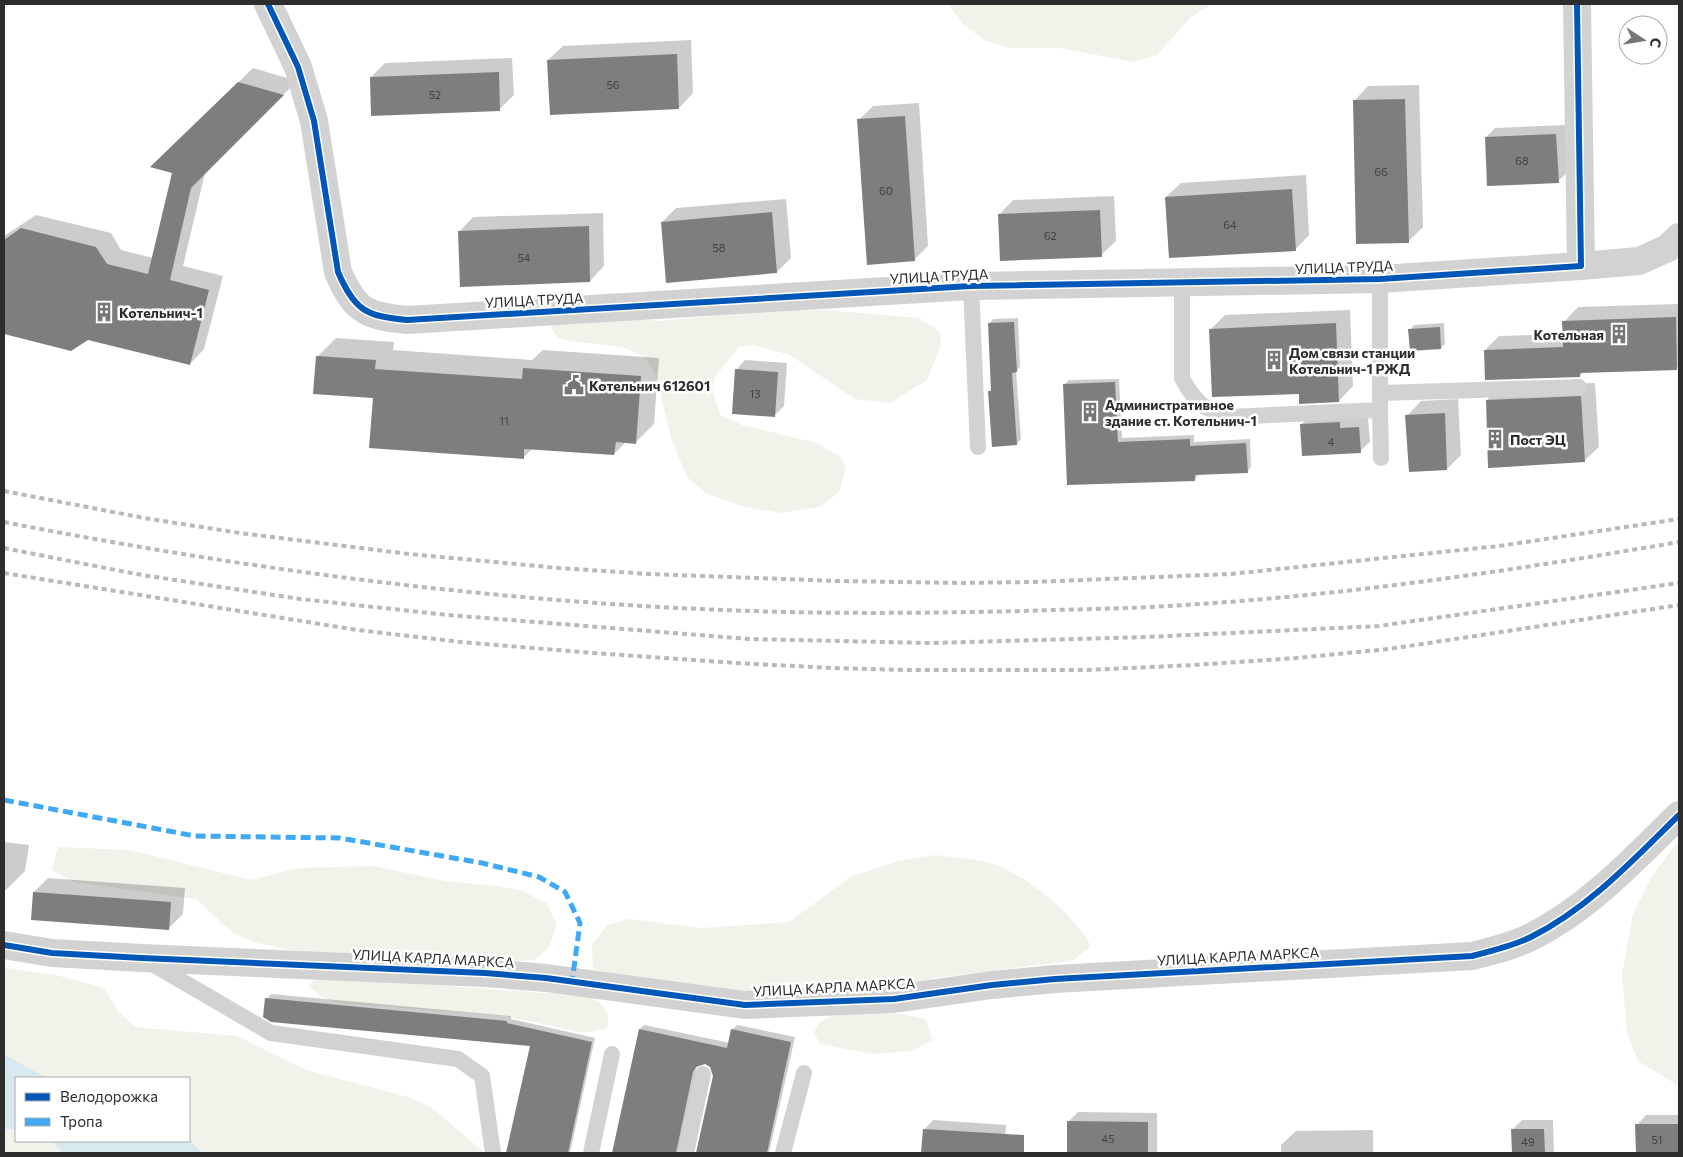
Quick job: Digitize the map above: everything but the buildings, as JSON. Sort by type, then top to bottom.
[{"type":"street","name":"УЛИЦА ТРУДА","points":[[268,4],[298,68],[314,121],[338,272],[350,298],[361,308],[375,315],[407,320],[971,286],[1380,278],[1581,266],[1639,261],[1668,248],[1679,237]]},
{"type":"street","points":[[1578,4],[1581,266]]},
{"type":"street","name":"УЛИЦА КАРЛА МАРКСА","points":[[4,945],[52,953],[485,973],[546,978],[745,1005],[894,999],[992,985],[1055,979],[1472,956],[1530,937],[1562,919],[1597,892],[1679,814]]},
{"type":"lane","points":[[1380,278],[1381,458]]},
{"type":"lane","points":[[1182,283],[1182,378],[1197,402],[1214,413],[1229,417],[1380,402],[1579,387]]},
{"type":"lane","points":[[971,286],[978,447]]},
{"type":"lane","points":[[142,958],[271,1033],[458,1059],[482,1076],[493,1153]]},
{"type":"lane","points":[[591,1153],[612,1054]]},
{"type":"lane","points":[[783,1153],[804,1073]]},
{"type":"lane","points":[[686,1153],[703,1074]]},
{"type":"shaded area","points":[[948,4],[1212,4],[1190,18],[1157,55],[1133,62],[1060,48],[1008,48],[984,40],[964,25]]},
{"type":"shaded area","points":[[801,308],[919,318],[940,332],[941,345],[927,380],[890,403],[855,399],[790,355],[753,345],[739,347],[715,377],[712,390],[720,415],[742,425],[817,443],[840,457],[846,468],[839,492],[820,507],[781,513],[745,507],[707,494],[687,477],[672,441],[656,376],[644,356],[622,347],[558,338],[551,328],[559,320],[583,314],[659,321]]},
{"type":"shaded area","points":[[1679,840],[1679,1086],[1638,1061],[1627,1033],[1622,974],[1633,914],[1651,878]]},
{"type":"shaded area","points":[[58,847],[130,850],[251,880],[298,868],[373,866],[446,881],[498,886],[523,891],[546,903],[557,924],[549,948],[534,960],[410,967],[306,953],[257,943],[233,933],[196,899],[74,882],[52,870]]},
{"type":"shaded area","points":[[936,855],[986,862],[1021,877],[1062,909],[1091,946],[1072,961],[934,978],[889,994],[741,995],[616,978],[593,969],[592,945],[607,925],[629,919],[702,928],[789,922],[850,877],[898,861]]},
{"type":"shaded area","points":[[4,968],[56,975],[104,988],[117,1010],[135,1027],[237,1036],[306,1070],[408,1097],[431,1107],[485,1153],[206,1153],[199,1150],[190,1139],[190,1077],[45,1077],[4,1054]]},
{"type":"shaded area","points":[[330,977],[581,995],[599,1002],[605,1008],[608,1018],[607,1028],[591,1032],[579,1032],[505,1016],[340,1003],[322,997],[308,985],[318,978]]},
{"type":"shaded area","points":[[841,1012],[902,1014],[926,1019],[932,1040],[912,1051],[873,1054],[820,1044],[814,1033],[819,1022]]},
{"type":"shaded area","points":[[4,1054],[45,1077],[15,1077],[15,1130],[4,1129]]},
{"type":"shaded area","points":[[4,1129],[15,1130],[15,1142],[52,1142],[60,1149],[61,1153],[4,1153]]},
{"type":"shaded area","points":[[190,1139],[199,1150],[206,1153],[61,1153],[60,1149],[52,1142],[190,1142]]},
{"type":"railway","points":[[4,491],[144,518],[240,533],[409,554],[649,574],[838,581],[1032,582],[1231,574],[1499,546],[1679,519]]},
{"type":"railway","points":[[4,522],[189,555],[376,582],[469,592],[658,607],[820,613],[1103,609],[1246,601],[1432,580],[1679,542]]},
{"type":"railway","points":[[4,548],[136,574],[300,599],[448,615],[749,639],[930,643],[1146,637],[1379,626],[1679,583]]},
{"type":"railway","points":[[4,573],[357,630],[461,642],[736,663],[907,670],[1087,670],[1297,658],[1389,649],[1679,605]]},
{"type":"marked path","points":[[4,800],[195,836],[340,838],[482,863],[539,877],[565,892],[580,923],[572,982]]},
{"type":"cycle path","points":[[268,4],[298,67],[314,121],[338,272],[350,295],[364,309],[381,316],[407,320],[971,286],[1380,279],[1581,266],[1577,4]]},
{"type":"cycle path","points":[[4,945],[52,953],[485,973],[546,978],[745,1005],[894,999],[992,985],[1055,979],[1472,956],[1502,948],[1531,937],[1572,912],[1610,882],[1679,815]]},
{"type":"place","name":"Котельнич-1","points":[[104,312]]},
{"type":"place","name":"Котельная","points":[[1619,334]]},
{"type":"place","name":"Дом связи станции Котельнич-1 РЖД","points":[[1274,360]]},
{"type":"place","name":"Котельнич 612601","points":[[574,385]]},
{"type":"place","name":"Административное здание ст. Котельнич-1","points":[[1090,412]]},
{"type":"place","name":"Пост ЭЦ","points":[[1495,439]]}]
